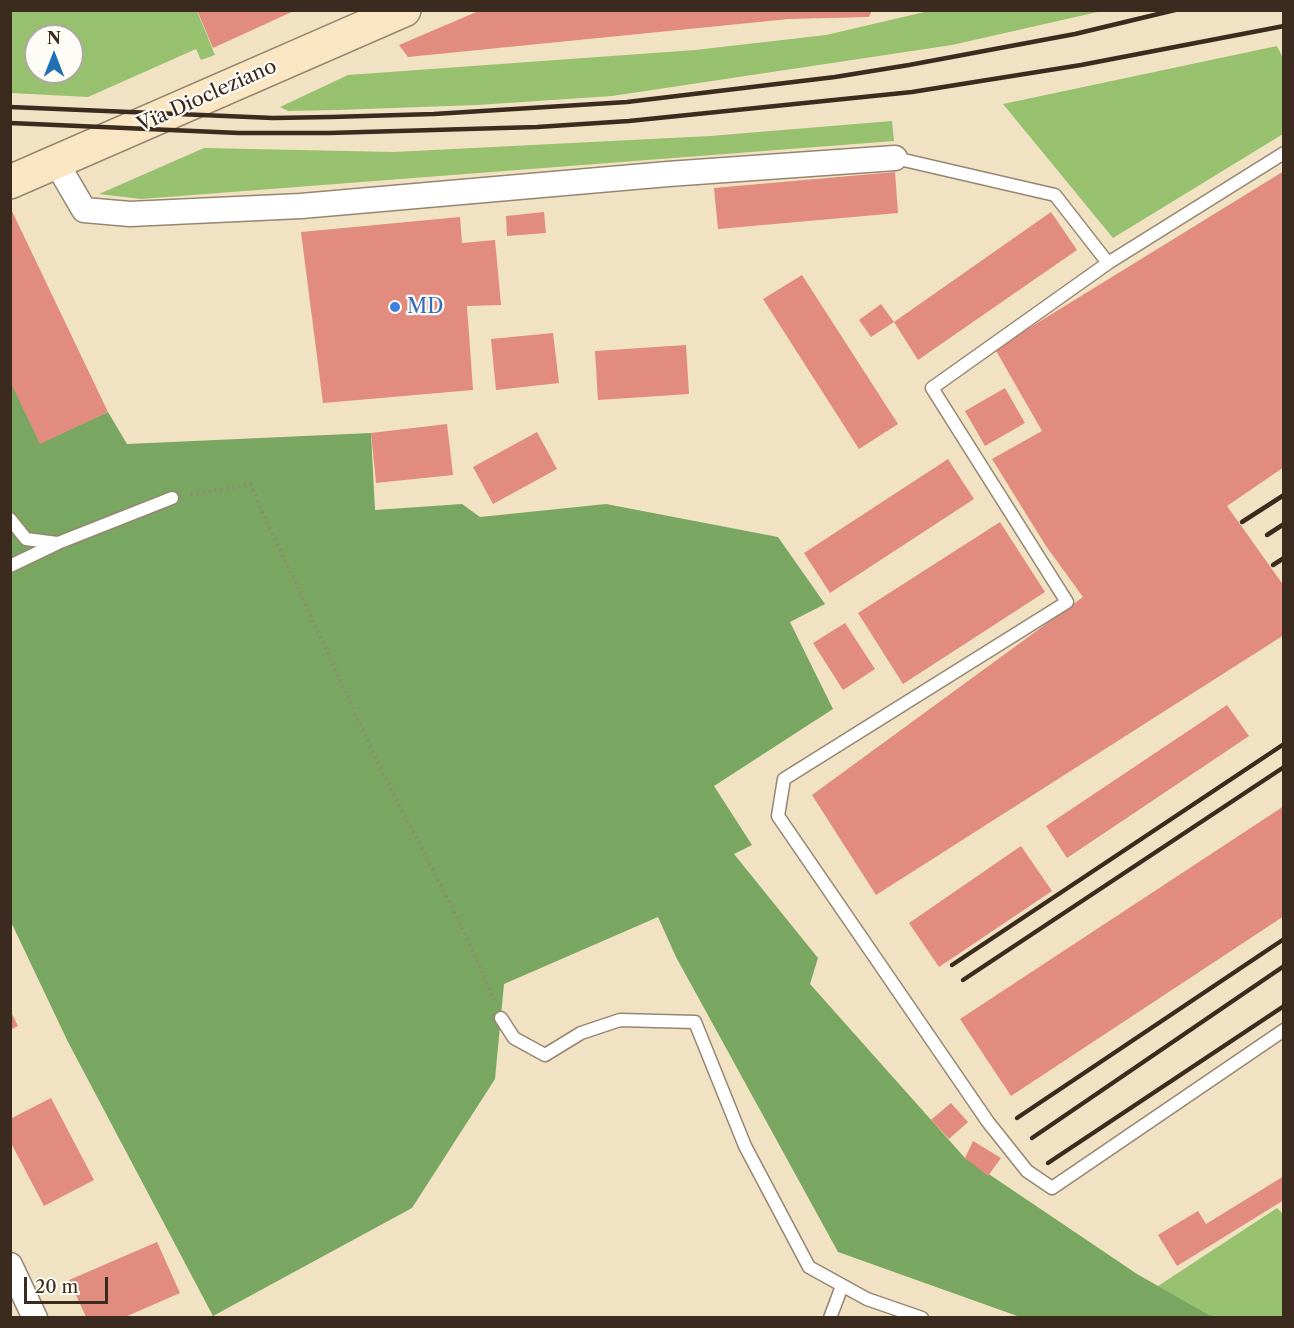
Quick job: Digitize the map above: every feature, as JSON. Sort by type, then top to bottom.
[{"type":"street","name":"Via Diocleziano","points":[[10,182],[404,10]]},
{"type":"street","points":[[56,162],[84,210],[130,214],[301,206],[668,174],[895,158]]},
{"type":"street","points":[[10,1265],[35,1317]]},
{"type":"lane","points":[[1284,153],[1108,263],[932,388],[1067,602],[784,779],[778,816],[987,1122],[1027,1171],[1052,1188],[1284,1030]]},
{"type":"lane","points":[[895,158],[1055,195],[1108,263]]},
{"type":"lane","points":[[10,566],[58,543],[172,498]]},
{"type":"lane","points":[[10,519],[26,539],[58,543]]},
{"type":"lane","points":[[501,1017],[514,1038],[545,1055],[581,1033],[620,1020],[695,1022],[745,1146],[810,1267],[867,1299],[922,1317]]},
{"type":"lane","points":[[830,1317],[842,1286]]},
{"type":"path","points":[[172,498],[250,484],[384,776],[458,918],[501,1017]]},
{"type":"green space","points":[[933,10],[1102,11],[952,45],[612,96],[477,105],[337,110],[288,111],[280,107],[348,75],[695,50],[826,35]]},
{"type":"green space","points":[[10,11],[197,11],[215,55],[201,60],[196,49],[88,97],[11,93]]},
{"type":"green space","points":[[1277,46],[1283,58],[1283,134],[1113,238],[1003,104]]},
{"type":"green space","points":[[892,121],[894,141],[141,199],[99,194],[204,148],[394,152],[710,136]]},
{"type":"green space","points":[[11,381],[40,443],[108,412],[127,444],[371,433],[375,510],[462,504],[480,517],[606,504],[778,537],[825,604],[790,622],[833,709],[714,786],[752,845],[734,854],[818,958],[810,984],[965,1158],[1137,1274],[1213,1317],[1020,1317],[838,1252],[676,957],[658,917],[504,984],[495,1079],[412,1208],[213,1316],[68,1042],[11,922]]},
{"type":"green space","points":[[1277,1208],[1283,1214],[1283,1317],[1213,1317],[1158,1286]]},
{"type":"building","points":[[197,10],[296,10],[213,48]]},
{"type":"building","points":[[481,10],[872,10],[869,17],[789,19],[408,57],[399,45]]},
{"type":"building","points":[[1284,171],[1284,467],[1227,506],[1284,586],[1284,635],[876,895],[812,795],[1083,597],[1046,546],[992,459],[1042,431],[995,349]]},
{"type":"building","points":[[895,172],[898,213],[718,229],[714,188]]},
{"type":"building","points":[[10,207],[108,412],[40,444],[10,381]]},
{"type":"building","points":[[544,212],[546,233],[507,236],[506,216]]},
{"type":"building","points":[[1051,212],[1077,250],[918,360],[894,322]]},
{"type":"building","points":[[460,217],[462,243],[495,240],[501,305],[467,306],[473,390],[323,403],[301,232]]},
{"type":"building","points":[[802,275],[898,424],[859,449],[763,299]]},
{"type":"building","points":[[881,304],[894,322],[871,337],[859,320]]},
{"type":"building","points":[[553,333],[559,383],[496,390],[491,339]]},
{"type":"building","points":[[686,345],[689,394],[598,400],[595,351]]},
{"type":"building","points":[[1005,388],[1025,423],[985,446],[965,411]]},
{"type":"building","points":[[447,424],[453,475],[376,483],[371,433]]},
{"type":"building","points":[[537,432],[557,469],[493,504],[473,467]]},
{"type":"building","points":[[948,459],[974,499],[830,593],[804,553]]},
{"type":"building","points":[[1000,522],[1045,592],[903,684],[858,613]]},
{"type":"building","points":[[845,623],[875,669],[843,690],[813,643]]},
{"type":"building","points":[[1227,705],[1249,736],[1067,858],[1046,826]]},
{"type":"building","points":[[1284,806],[1284,916],[1011,1096],[960,1019]]},
{"type":"building","points":[[1021,846],[1052,891],[939,967],[909,923]]},
{"type":"building","points":[[10,1010],[18,1026],[10,1030]]},
{"type":"building","points":[[51,1098],[94,1180],[44,1206],[10,1141],[10,1119]]},
{"type":"building","points":[[951,1103],[968,1122],[949,1139],[931,1120]]},
{"type":"building","points":[[973,1141],[1001,1158],[988,1176],[965,1158]]},
{"type":"building","points":[[1284,1176],[1284,1200],[1177,1266],[1158,1235],[1198,1211],[1206,1224]]},
{"type":"building","points":[[157,1242],[180,1293],[125,1317],[86,1317],[69,1280]]},
{"type":"railway","points":[[10,107],[273,118],[434,114],[627,102],[835,77],[909,65],[1075,34],[1175,10]]},
{"type":"railway","points":[[10,123],[239,133],[329,133],[537,127],[629,121],[912,92],[1081,65],[1284,26]]},
{"type":"railway","points":[[1242,522],[1284,495]]},
{"type":"railway","points":[[1267,535],[1284,524]]},
{"type":"railway","points":[[1273,565],[1284,558]]},
{"type":"railway","points":[[952,965],[1284,744]]},
{"type":"railway","points":[[963,980],[1284,767]]},
{"type":"railway","points":[[1017,1118],[1284,939]]},
{"type":"railway","points":[[1032,1138],[1284,966]]},
{"type":"railway","points":[[1048,1163],[1284,1006]]},
{"type":"place","name":"MD","points":[[395,307]]}]
